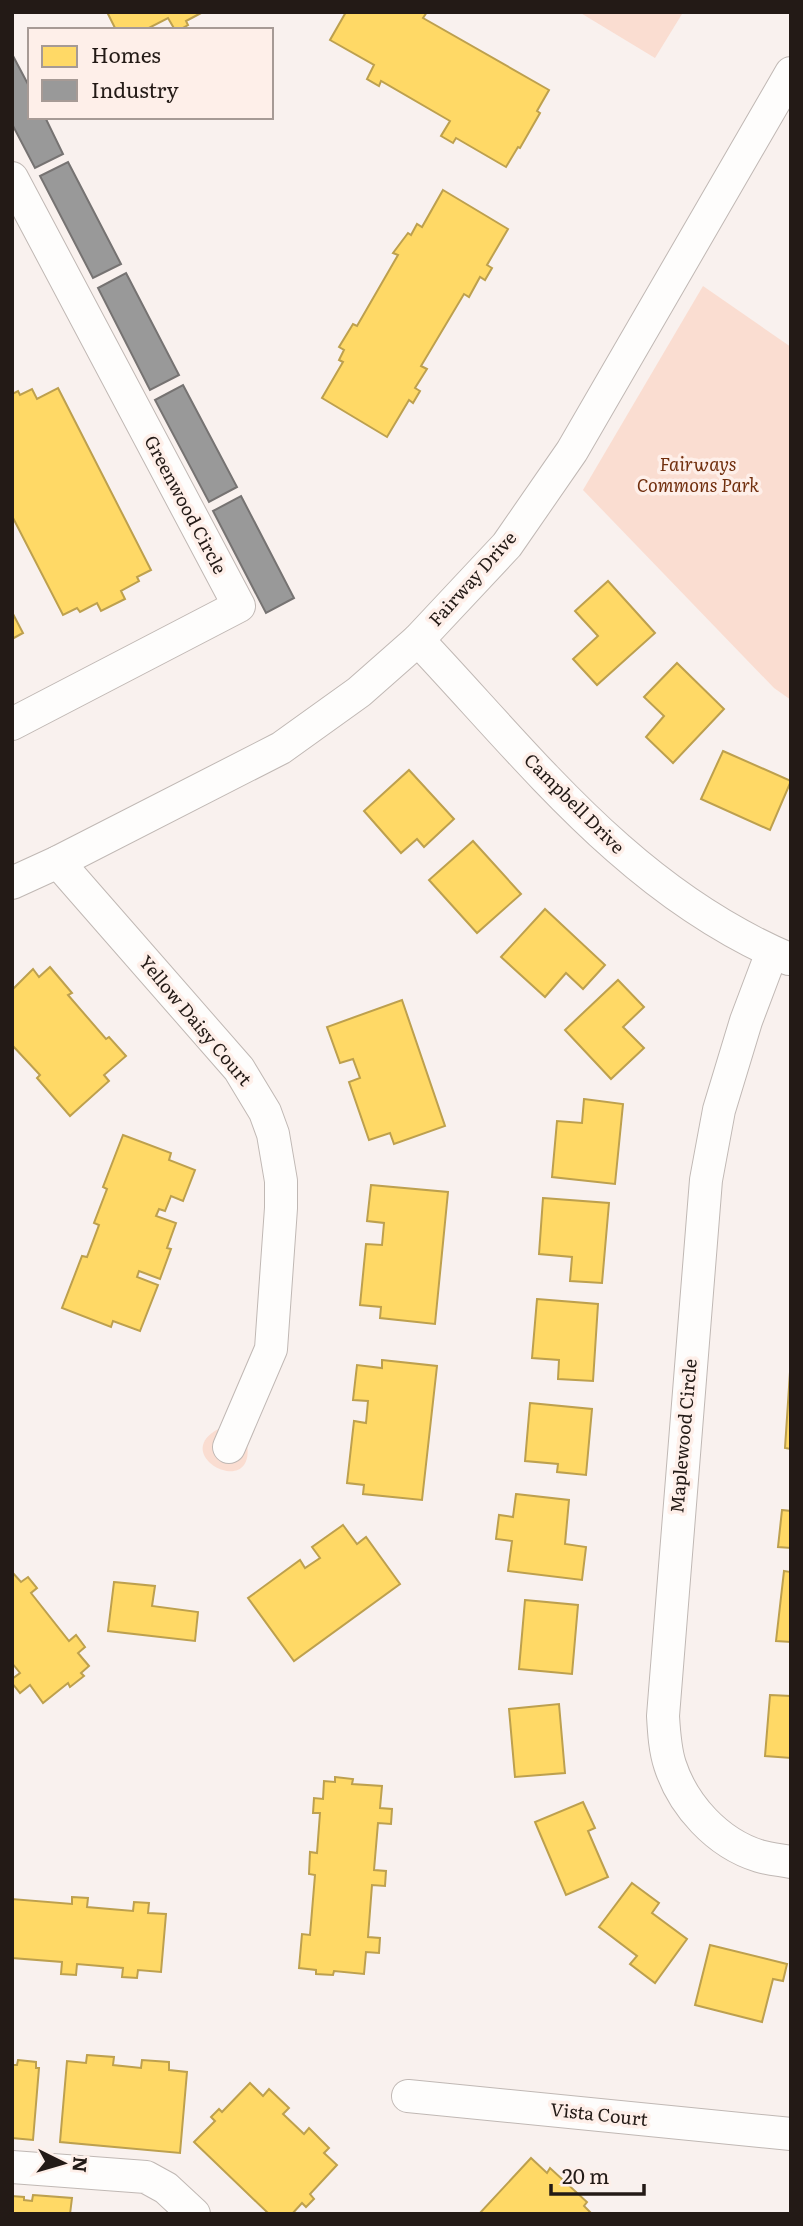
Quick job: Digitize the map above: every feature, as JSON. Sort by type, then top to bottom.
[{"type":"street","name":"Fairway Drive","points":[[12,883],[281,748],[359,692],[418,640],[506,545],[572,451],[791,73]]},
{"type":"street","name":"Greenwood Circle","points":[[12,178],[239,606],[12,724]]},
{"type":"street","name":"Campbell Drive","points":[[418,640],[591,826],[610,843],[669,891],[741,937],[781,956]]},
{"type":"street","name":"Yellow Daisy Court","points":[[58,862],[239,1069],[265,1112],[273,1134],[281,1181],[281,1208],[271,1349],[229,1447]]},
{"type":"street","name":"Maplewood Circle","points":[[781,956],[746,1021],[719,1110],[706,1180],[663,1716],[670,1765],[683,1794],[706,1824],[742,1849],[758,1856],[791,1862]]},
{"type":"street","name":"Vista Court","points":[[408,2096],[791,2134]]},
{"type":"street","points":[[12,2167],[146,2177],[166,2188],[194,2214]]},
{"type":"green space","points":[[579,12],[679,12],[682,14],[655,58]]},
{"type":"green space","name":"Fairways Commons Park","points":[[703,286],[791,347],[791,700],[774,688],[583,490]]},
{"type":"green space","points":[[220,1428],[247,1444],[246,1461],[239,1469],[228,1471],[207,1460],[203,1450],[206,1439]]},
{"type":"building: Homes","points":[[107,12],[203,12],[186,21],[188,25],[183,28],[174,28],[168,18],[149,28],[115,28]]},
{"type":"building: Homes","points":[[346,12],[427,12],[423,18],[549,90],[537,111],[540,113],[506,167],[456,138],[453,143],[441,136],[450,121],[381,81],[379,86],[367,79],[374,65],[330,40]]},
{"type":"building: Homes","points":[[443,190],[508,229],[487,265],[492,268],[485,280],[480,277],[469,297],[464,294],[421,366],[427,369],[415,388],[420,391],[413,403],[409,400],[387,437],[322,398],[343,362],[339,360],[344,350],[339,347],[353,324],[357,326],[398,255],[393,253],[408,233],[411,235],[417,224],[422,227]]},
{"type":"building: Homes","points":[[58,388],[151,570],[137,577],[139,581],[121,591],[125,599],[101,611],[97,603],[80,612],[77,608],[63,615],[12,516],[12,394],[18,391],[20,395],[32,389],[37,399]]},
{"type":"building: Homes","points":[[608,581],[655,633],[597,685],[573,659],[598,636],[575,611]]},
{"type":"building: Homes","points":[[12,612],[23,633],[12,639]]},
{"type":"building: Homes","points":[[677,663],[724,709],[673,763],[646,737],[664,716],[644,697]]},
{"type":"building: Homes","points":[[723,751],[791,781],[770,830],[701,799]]},
{"type":"building: Homes","points":[[409,770],[454,819],[424,847],[417,839],[401,853],[364,811]]},
{"type":"building: Homes","points":[[473,841],[521,894],[477,933],[429,880]]},
{"type":"building: Homes","points":[[545,909],[605,965],[583,989],[566,973],[545,997],[501,957]]},
{"type":"building: Homes","points":[[50,967],[72,993],[68,995],[106,1039],[109,1037],[126,1056],[104,1075],[109,1081],[70,1116],[37,1078],[40,1075],[12,1045],[12,990],[33,969],[39,977]]},
{"type":"building: Homes","points":[[618,980],[644,1007],[623,1027],[644,1048],[611,1079],[565,1030]]},
{"type":"building: Homes","points":[[402,1000],[445,1126],[394,1144],[390,1133],[369,1140],[349,1082],[360,1078],[353,1059],[340,1063],[327,1027]]},
{"type":"building: Homes","points":[[584,1099],[623,1104],[615,1184],[552,1177],[557,1121],[582,1123]]},
{"type":"building: Homes","points":[[123,1135],[171,1153],[169,1160],[195,1170],[183,1201],[171,1196],[165,1211],[159,1209],[156,1216],[176,1223],[167,1248],[171,1249],[160,1279],[139,1271],[137,1277],[158,1285],[140,1331],[113,1321],[111,1327],[62,1308],[82,1256],[87,1257],[99,1225],[94,1223],[107,1189],[103,1187]]},
{"type":"building: Homes","points":[[371,1185],[448,1192],[435,1324],[380,1318],[381,1307],[360,1305],[366,1244],[382,1245],[384,1223],[367,1221]]},
{"type":"building: Homes","points":[[543,1198],[609,1203],[602,1283],[570,1281],[572,1257],[539,1254]]},
{"type":"building: Homes","points":[[537,1299],[598,1304],[593,1381],[558,1379],[559,1360],[532,1358]]},
{"type":"building: Homes","points":[[382,1360],[437,1366],[422,1500],[363,1494],[364,1485],[347,1483],[354,1421],[366,1423],[368,1401],[353,1400],[357,1365],[382,1368]]},
{"type":"building: Homes","points":[[791,1372],[791,1449],[785,1448]]},
{"type":"building: Homes","points":[[530,1403],[592,1409],[586,1475],[557,1472],[558,1464],[525,1461]]},
{"type":"building: Homes","points":[[516,1494],[569,1500],[565,1544],[586,1547],[582,1580],[508,1571],[512,1541],[496,1539],[499,1515],[513,1517]]},
{"type":"building: Homes","points":[[782,1510],[791,1511],[791,1548],[778,1547]]},
{"type":"building: Homes","points":[[343,1525],[357,1544],[366,1537],[400,1584],[294,1661],[248,1598],[300,1560],[305,1568],[320,1558],[312,1547]]},
{"type":"building: Homes","points":[[784,1571],[791,1572],[791,1642],[776,1641]]},
{"type":"building: Homes","points":[[12,1572],[21,1582],[28,1577],[37,1588],[31,1593],[69,1641],[76,1635],[85,1647],[78,1653],[89,1666],[81,1673],[84,1676],[70,1687],[68,1683],[43,1703],[30,1685],[20,1693],[12,1683],[12,1679],[20,1673],[12,1663]]},
{"type":"building: Homes","points":[[114,1582],[155,1586],[152,1606],[198,1612],[195,1641],[108,1631]]},
{"type":"building: Homes","points":[[525,1600],[578,1605],[572,1674],[519,1669]]},
{"type":"building: Homes","points":[[770,1695],[791,1696],[791,1758],[765,1756]]},
{"type":"building: Homes","points":[[559,1704],[565,1773],[515,1777],[509,1709]]},
{"type":"building: Homes","points":[[335,1777],[353,1779],[352,1784],[382,1786],[380,1808],[392,1809],[391,1824],[378,1823],[374,1870],[386,1871],[385,1886],[372,1885],[368,1937],[380,1938],[379,1953],[366,1952],[364,1974],[334,1971],[333,1975],[316,1974],[316,1970],[299,1968],[302,1934],[310,1935],[315,1875],[309,1874],[310,1852],[317,1853],[320,1813],[313,1813],[314,1798],[323,1799],[324,1781],[335,1782]]},
{"type":"building: Homes","points":[[583,1802],[595,1828],[588,1831],[608,1877],[566,1895],[535,1822]]},
{"type":"building: Homes","points":[[632,1883],[659,1903],[652,1913],[687,1939],[655,1983],[630,1964],[637,1956],[599,1927]]},
{"type":"building: Homes","points":[[72,1897],[88,1898],[87,1907],[133,1911],[134,1902],[149,1903],[148,1913],[166,1914],[161,1972],[138,1970],[137,1978],[122,1977],[123,1968],[77,1964],[76,1975],[61,1974],[62,1962],[12,1958],[12,1899],[72,1904]]},
{"type":"building: Homes","points":[[710,1945],[787,1964],[783,1981],[773,1979],[762,2022],[695,2005]]},
{"type":"building: Homes","points":[[87,2055],[114,2057],[113,2065],[141,2068],[142,2060],[169,2062],[169,2070],[187,2072],[180,2153],[60,2142],[67,2061],[86,2063]]},
{"type":"building: Homes","points":[[18,2060],[36,2062],[36,2068],[39,2068],[33,2140],[12,2138],[12,2065],[17,2065]]},
{"type":"building: Homes","points":[[250,2083],[263,2096],[269,2089],[289,2108],[283,2114],[304,2134],[309,2128],[329,2148],[324,2153],[337,2165],[310,2194],[314,2199],[306,2207],[302,2203],[292,2214],[269,2214],[194,2142],[215,2121],[211,2117],[219,2109],[222,2112]]},
{"type":"building: Homes","points":[[531,2158],[547,2173],[550,2168],[587,2202],[584,2206],[592,2214],[479,2214]]},
{"type":"building: Homes","points":[[33,2195],[72,2198],[70,2214],[12,2214],[12,2196],[32,2201]]},
{"type":"building: Industry","points":[[12,54],[28,84],[28,119],[46,119],[63,154],[35,168],[12,124]]},
{"type":"building: Industry","points":[[68,162],[121,264],[93,278],[40,176]]},
{"type":"building: Industry","points":[[126,273],[179,375],[150,390],[98,288]]},
{"type":"building: Industry","points":[[183,385],[237,487],[209,502],[155,400]]},
{"type":"building: Industry","points":[[241,496],[294,598],[266,613],[213,511]]}]
